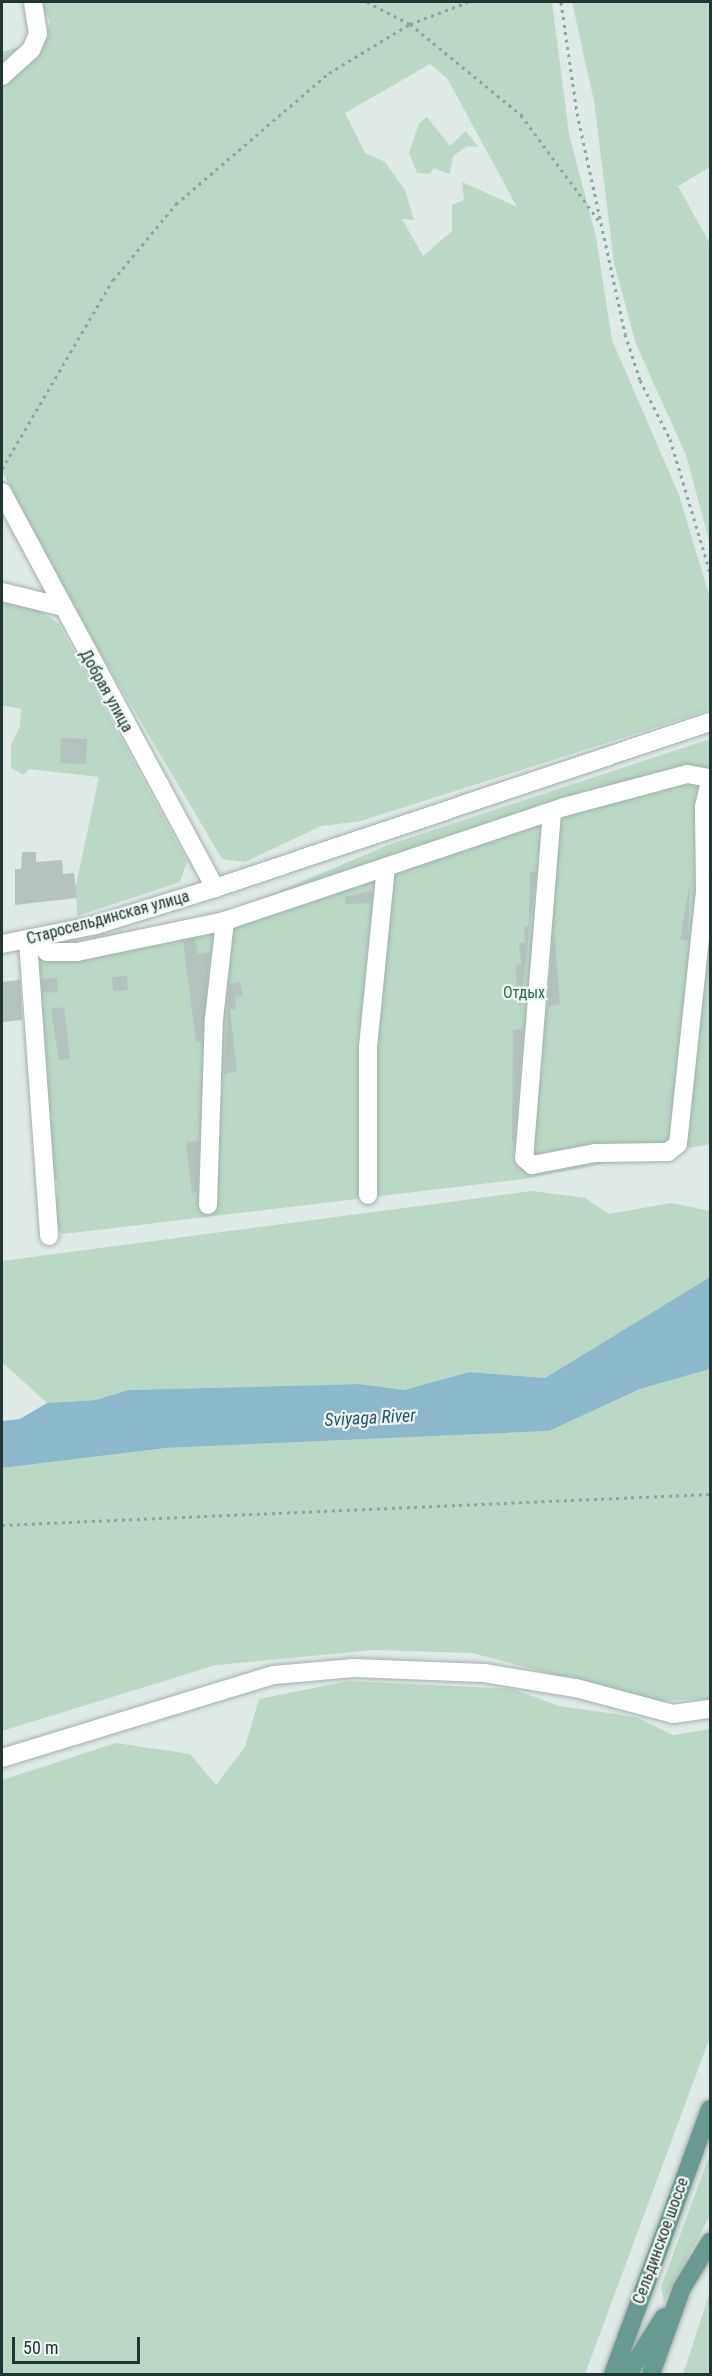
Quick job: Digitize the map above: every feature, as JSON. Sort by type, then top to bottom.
[{"type":"main road","name":"Сельдинское шоссе","points":[[613,2374],[711,2109]]},
{"type":"main road","points":[[628,2374],[711,2242]]},
{"type":"main road","points":[[651,2374],[682,2288]]},
{"type":"street","points":[[2,76],[31,50],[38,34],[33,2]]},
{"type":"street","name":"Добрая улица","points":[[2,492],[59,606],[215,888]]},
{"type":"street","points":[[2,592],[59,606]]},
{"type":"street","name":"Старосельдинская улица","points":[[2,944],[33,940],[215,888],[711,723]]},
{"type":"street","points":[[33,940],[47,952],[77,952],[225,921],[552,812],[687,774],[711,780],[704,807],[705,890],[678,1144],[668,1152],[595,1153],[532,1165],[524,1158],[552,812]]},
{"type":"street","points":[[368,1195],[368,1047],[386,867]]},
{"type":"street","points":[[208,1205],[214,1019],[225,921]]},
{"type":"street","points":[[33,940],[49,1236]]},
{"type":"street","points":[[2,1758],[274,1675],[354,1668],[484,1673],[576,1688],[673,1714],[711,1709]]},
{"type":"path","points":[[367,2],[410,24],[521,115],[601,224]]},
{"type":"path","points":[[2,469],[113,280],[145,237],[274,114],[329,73],[410,24],[468,2]]},
{"type":"path","points":[[561,2],[601,224],[628,344],[670,439],[711,572]]},
{"type":"path","points":[[2,1525],[711,1494]]},
{"type":"green space","points":[[39,2],[552,2],[569,134],[596,237],[612,340],[679,495],[710,598],[710,710],[361,821],[321,826],[245,862],[222,859],[69,600],[2,471],[2,52],[45,39],[50,21]],"holes":[[[430,64],[447,78],[517,207],[462,182],[464,200],[452,205],[452,231],[423,256],[402,219],[414,220],[405,190],[385,162],[365,153],[345,113]]]},
{"type":"green space","points":[[572,2],[710,2],[710,167],[678,186],[710,244],[710,544],[686,455],[636,344],[614,263],[594,101]]},
{"type":"green space","points":[[427,117],[450,146],[466,131],[478,147],[467,146],[453,156],[450,174],[434,168],[429,174],[417,173],[409,153],[419,123]]},
{"type":"green space","points":[[2,599],[37,609],[59,624],[187,861],[180,882],[77,916],[76,885],[99,777],[29,769],[24,775],[11,768],[11,744],[20,727],[21,709],[2,705]]},
{"type":"green space","name":"Отдых","points":[[710,739],[710,1144],[523,1179],[63,1234],[56,1229],[52,1195],[58,1194],[57,1180],[51,1180],[35,952],[213,919],[388,845]]},
{"type":"green space","points":[[532,1191],[585,1198],[609,1214],[671,1203],[710,1211],[710,1277],[545,1378],[469,1372],[404,1390],[360,1384],[128,1390],[96,1400],[47,1403],[2,1362],[2,1261]]},
{"type":"green space","points":[[710,1369],[710,1699],[653,1701],[472,1653],[374,1650],[216,1665],[2,1731],[2,1468],[166,1448],[549,1431],[640,1389]]},
{"type":"green space","points":[[349,1681],[513,1689],[559,1706],[636,1717],[673,1735],[710,1729],[710,2037],[585,2374],[2,2374],[2,1780],[116,1743],[190,1754],[216,1785],[245,1747],[259,1699]]},
{"type":"green space","points":[[710,2154],[710,2215],[664,2301],[661,2287]]},
{"type":"green space","points":[[710,2292],[710,2374],[683,2374]]},
{"type":"water","name":"Sviyaga River","points":[[710,1277],[710,1369],[640,1389],[549,1431],[166,1448],[2,1468],[2,1421],[20,1419],[47,1403],[96,1400],[128,1390],[360,1384],[404,1390],[469,1372],[545,1378]]},
{"type":"building","points":[[61,738],[87,739],[86,764],[60,763]]},
{"type":"building","points":[[22,852],[36,852],[36,862],[62,860],[63,874],[74,873],[77,898],[15,905],[15,869],[21,869]]},
{"type":"building","points":[[530,872],[536,873],[520,1012],[515,965],[521,964],[519,943],[525,943],[524,927],[529,926]]},
{"type":"building","points":[[690,881],[688,940],[680,940]]},
{"type":"building","points":[[372,891],[371,903],[345,904],[345,897]]},
{"type":"building","points":[[554,930],[560,1004],[548,1007]]},
{"type":"building","points":[[195,939],[198,954],[210,952],[202,1041],[196,1042],[183,941]]},
{"type":"building","points":[[127,976],[128,990],[113,991],[112,977]]},
{"type":"building","points":[[57,978],[58,992],[43,993],[42,979]]},
{"type":"building","points":[[20,980],[22,1020],[2,1022],[2,982]]},
{"type":"building","points":[[240,982],[243,996],[235,997],[236,1009],[230,1009],[237,1071],[224,1074],[229,984]]},
{"type":"building","points":[[64,1007],[70,1059],[59,1060],[51,1009]]},
{"type":"building","points":[[523,1029],[514,1142],[512,1142],[513,1030]]},
{"type":"building","points":[[199,1141],[197,1192],[192,1193],[186,1142]]}]
